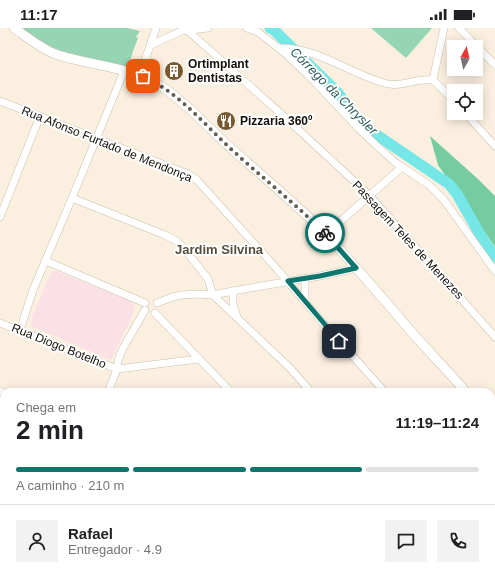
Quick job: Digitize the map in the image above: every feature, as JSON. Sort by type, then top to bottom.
[{"type":"main road","points":[[14,28],[41,47],[54,53],[140,75],[164,88],[187,107],[232,150],[326,234],[462,388]]},
{"type":"street","points":[[151,45],[176,33],[187,30],[208,28]]},
{"type":"street","points":[[247,28],[258,32],[283,48],[305,51],[385,84],[396,85],[423,80],[432,80],[447,94]]},
{"type":"street","points":[[432,80],[444,28]]},
{"type":"street","points":[[459,28],[495,65]]},
{"type":"street","points":[[140,75],[155,30]]},
{"type":"street","name":"Passagem Teles de Menezes","points":[[187,30],[282,114],[369,195],[495,337]]},
{"type":"street","points":[[283,48],[286,54],[314,81],[363,133],[402,167],[429,185],[444,200],[495,271]]},
{"type":"street","points":[[20,330],[33,290],[124,71]]},
{"type":"street","name":"Rua Afonso Furtado de Mendonça","points":[[0,101],[188,174],[196,180],[288,281],[381,388]]},
{"type":"street","points":[[0,217],[40,116]]},
{"type":"street","points":[[471,120],[495,146]]},
{"type":"street","points":[[326,234],[402,167]]},
{"type":"street","points":[[72,198],[175,240],[183,247],[208,279],[213,295],[290,368],[308,388]]},
{"type":"street","points":[[46,261],[145,307],[148,313],[154,313],[227,388]]},
{"type":"street","points":[[110,388],[124,354],[126,342],[150,300],[157,303],[182,295],[213,295],[305,279],[356,268]]},
{"type":"street","points":[[305,279],[305,302]]},
{"type":"street","points":[[233,291],[233,304],[238,319]]},
{"type":"street","points":[[154,313],[157,310],[157,303]]},
{"type":"street","name":"Rua Diogo Botelho","points":[[0,322],[118,366]]},
{"type":"street","points":[[118,366],[199,359]]},
{"type":"shaded area","points":[[52,271],[56,271],[92,286],[114,293],[131,302],[134,306],[134,312],[112,359],[31,326],[32,317]]},
{"type":"green space","points":[[23,28],[127,28],[140,31],[136,37],[138,38],[128,69],[63,53],[49,47],[26,32]]},
{"type":"green space","points":[[371,28],[432,28],[406,58]]},
{"type":"green space","points":[[430,136],[495,196],[495,247],[438,165]]},
{"type":"waterway","name":"Córrego da Chrysler","points":[[270,28],[273,29],[338,93],[353,113],[371,131],[449,184],[457,194],[483,240],[495,257]]},
{"type":"way so far","points":[[143,76],[164,88],[187,107],[232,150],[243,158],[325,233]]},
{"type":"place","name":"Ortimplant Dentistas","points":[[174,71]]},
{"type":"place","name":"Pizzaria 360º","points":[[226,121]]},
{"type":"district","name":"Jardim Silvina","points":[[219,249]]},
{"type":"route","points":[[325,233],[356,268],[288,281],[339,341]]}]
